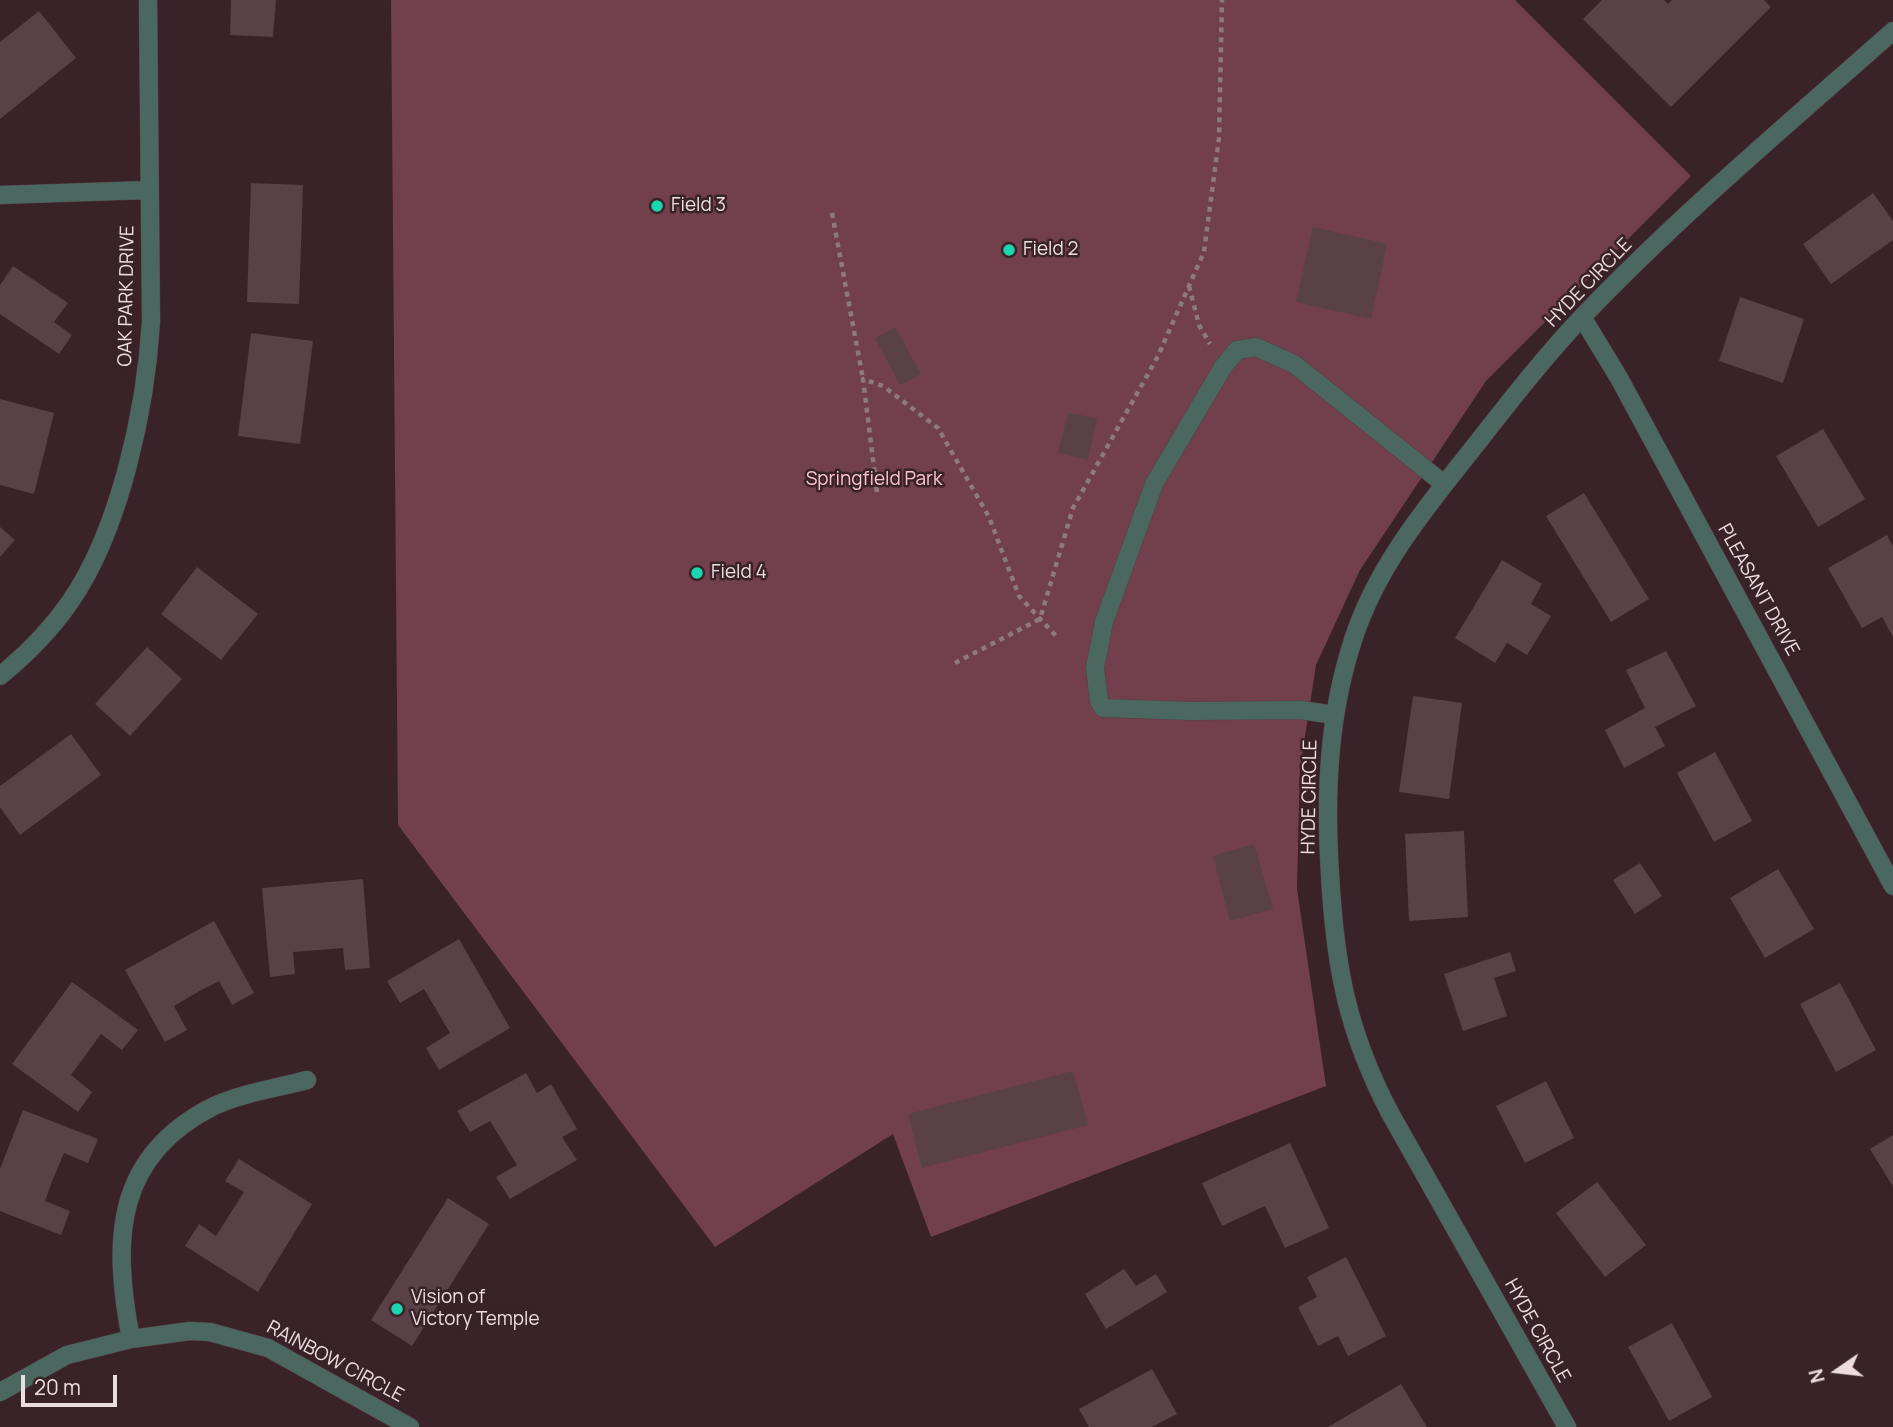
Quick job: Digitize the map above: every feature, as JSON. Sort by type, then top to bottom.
[{"type":"street","name":"OAK PARK DRIVE","points":[[0,676],[42,638],[70,602],[96,555],[120,488],[149,369],[151,321],[148,0]]},
{"type":"street","name":"HYDE CIRCLE","points":[[1567,1427],[1390,1113],[1371,1077],[1347,1012],[1333,926],[1328,836],[1327,767],[1334,715],[1354,637],[1379,580],[1413,524],[1444,484],[1582,317],[1691,210],[1893,31]]},
{"type":"street","points":[[0,195],[148,190]]},
{"type":"street","name":"PLEASANT DRIVE","points":[[1582,317],[1638,414],[1893,886]]},
{"type":"street","points":[[1334,715],[1301,710],[1191,711],[1104,708],[1099,701],[1095,668],[1104,622],[1154,484],[1223,367],[1237,350],[1256,347],[1294,364],[1444,484]]},
{"type":"street","points":[[131,1339],[121,1287],[121,1239],[130,1193],[148,1157],[175,1129],[217,1105],[307,1080]]},
{"type":"street","name":"RAINBOW CIRCLE","points":[[2,1386],[67,1355],[131,1339],[190,1331],[249,1341],[268,1348],[410,1427]]},
{"type":"path","points":[[955,663],[1040,619],[1073,508],[1158,356],[1204,252],[1219,138],[1222,0]]},
{"type":"path","points":[[832,213],[863,379],[877,492]]},
{"type":"path","points":[[1189,286],[1199,325]]},
{"type":"path","points":[[863,379],[883,386],[938,428],[989,517],[1019,596],[1057,637]]},
{"type":"green space","name":"Springfield Park","points":[[391,0],[1515,0],[1691,176],[1486,381],[1360,570],[1316,665],[1300,769],[1297,889],[1326,1086],[931,1237],[893,1134],[715,1247],[398,825]]},
{"type":"building","points":[[231,0],[276,0],[273,37],[230,35]]},
{"type":"building","points":[[1602,0],[1664,0],[1668,4],[1672,0],[1764,0],[1771,7],[1671,107],[1583,19]]},
{"type":"building","points":[[39,11],[76,58],[0,119],[0,42]]},
{"type":"building","points":[[251,183],[303,185],[299,304],[247,302]]},
{"type":"building","points":[[1873,193],[1893,221],[1893,240],[1831,284],[1803,244]]},
{"type":"building","points":[[1313,227],[1387,244],[1371,319],[1296,302]]},
{"type":"building","points":[[13,266],[68,303],[54,322],[72,335],[59,354],[0,314],[0,285]]},
{"type":"building","points":[[1740,297],[1804,319],[1783,383],[1719,361]]},
{"type":"building","points":[[895,327],[921,374],[900,385],[875,338]]},
{"type":"building","points":[[251,333],[313,341],[300,444],[238,436]]},
{"type":"building","points":[[0,399],[54,413],[34,494],[0,485]]},
{"type":"building","points":[[1068,413],[1097,418],[1088,460],[1058,453]]},
{"type":"building","points":[[1823,429],[1865,499],[1818,527],[1776,456]]},
{"type":"building","points":[[1584,493],[1649,599],[1611,622],[1546,516]]},
{"type":"building","points":[[0,527],[15,540],[0,557]]},
{"type":"building","points":[[1887,535],[1893,546],[1893,637],[1882,617],[1862,628],[1828,568]]},
{"type":"building","points":[[1502,560],[1542,584],[1531,604],[1551,616],[1527,655],[1507,643],[1495,663],[1455,638]]},
{"type":"building","points":[[197,567],[258,614],[221,660],[161,614]]},
{"type":"building","points":[[147,647],[182,679],[130,736],[95,704]]},
{"type":"building","points":[[1666,651],[1696,706],[1655,727],[1665,746],[1624,768],[1605,730],[1645,708],[1626,670]]},
{"type":"building","points":[[1413,696],[1462,703],[1449,799],[1399,792]]},
{"type":"building","points":[[71,734],[101,775],[20,835],[0,807],[0,786]]},
{"type":"building","points":[[1715,752],[1752,821],[1714,842],[1677,773]]},
{"type":"building","points":[[1464,831],[1468,917],[1409,921],[1405,834]]},
{"type":"building","points":[[1254,844],[1273,909],[1230,921],[1213,856]]},
{"type":"building","points":[[1640,863],[1662,896],[1635,914],[1613,880]]},
{"type":"building","points":[[1778,869],[1814,929],[1765,958],[1730,898]]},
{"type":"building","points":[[363,879],[370,968],[345,970],[343,948],[293,952],[295,974],[270,977],[262,888]]},
{"type":"building","points":[[214,921],[254,993],[232,1005],[219,981],[196,993],[174,1006],[187,1030],[165,1042],[125,970]]},
{"type":"building","points":[[459,939],[510,1028],[439,1070],[426,1048],[450,1033],[424,989],[400,1003],[387,981]]},
{"type":"building","points":[[1510,952],[1516,971],[1494,978],[1507,1016],[1463,1031],[1444,974]]},
{"type":"building","points":[[72,982],[138,1030],[122,1050],[101,1034],[71,1075],[92,1092],[78,1112],[12,1064]]},
{"type":"building","points":[[1840,983],[1876,1050],[1836,1072],[1800,1004]]},
{"type":"building","points":[[1073,1071],[1088,1125],[922,1168],[908,1114]]},
{"type":"building","points":[[526,1073],[537,1093],[551,1084],[577,1129],[562,1137],[577,1160],[510,1199],[496,1177],[517,1165],[490,1121],[470,1132],[457,1111]]},
{"type":"building","points":[[1546,1081],[1574,1138],[1525,1163],[1496,1106]]},
{"type":"building","points":[[23,1110],[98,1139],[88,1163],[64,1153],[53,1179],[45,1201],[70,1211],[61,1235],[0,1211],[0,1169]]},
{"type":"building","points":[[1893,1135],[1893,1187],[1870,1149]]},
{"type":"building","points":[[1290,1143],[1329,1228],[1285,1248],[1265,1206],[1222,1226],[1202,1183]]},
{"type":"building","points":[[239,1159],[312,1204],[258,1292],[185,1246],[199,1224],[216,1236],[244,1192],[225,1181]]},
{"type":"building","points":[[1597,1182],[1646,1245],[1605,1277],[1556,1213]]},
{"type":"building","points":[[448,1198],[489,1224],[412,1346],[371,1320]]},
{"type":"building","points":[[1346,1257],[1386,1336],[1348,1356],[1338,1336],[1318,1346],[1298,1307],[1317,1297],[1307,1277]]},
{"type":"building","points":[[1124,1269],[1136,1286],[1156,1274],[1167,1292],[1106,1329],[1085,1294]]},
{"type":"building","points":[[1672,1323],[1712,1397],[1669,1421],[1628,1347]]},
{"type":"building","points":[[1152,1369],[1177,1414],[1152,1427],[1089,1427],[1079,1409]]},
{"type":"building","points":[[1401,1384],[1427,1427],[1328,1427]]},
{"type":"place","name":"Field 3","points":[[657,206]]},
{"type":"place","name":"Field 2","points":[[1009,250]]},
{"type":"place","name":"Field 4","points":[[697,573]]},
{"type":"place","name":"Vision of Victory Temple","points":[[397,1309]]}]
